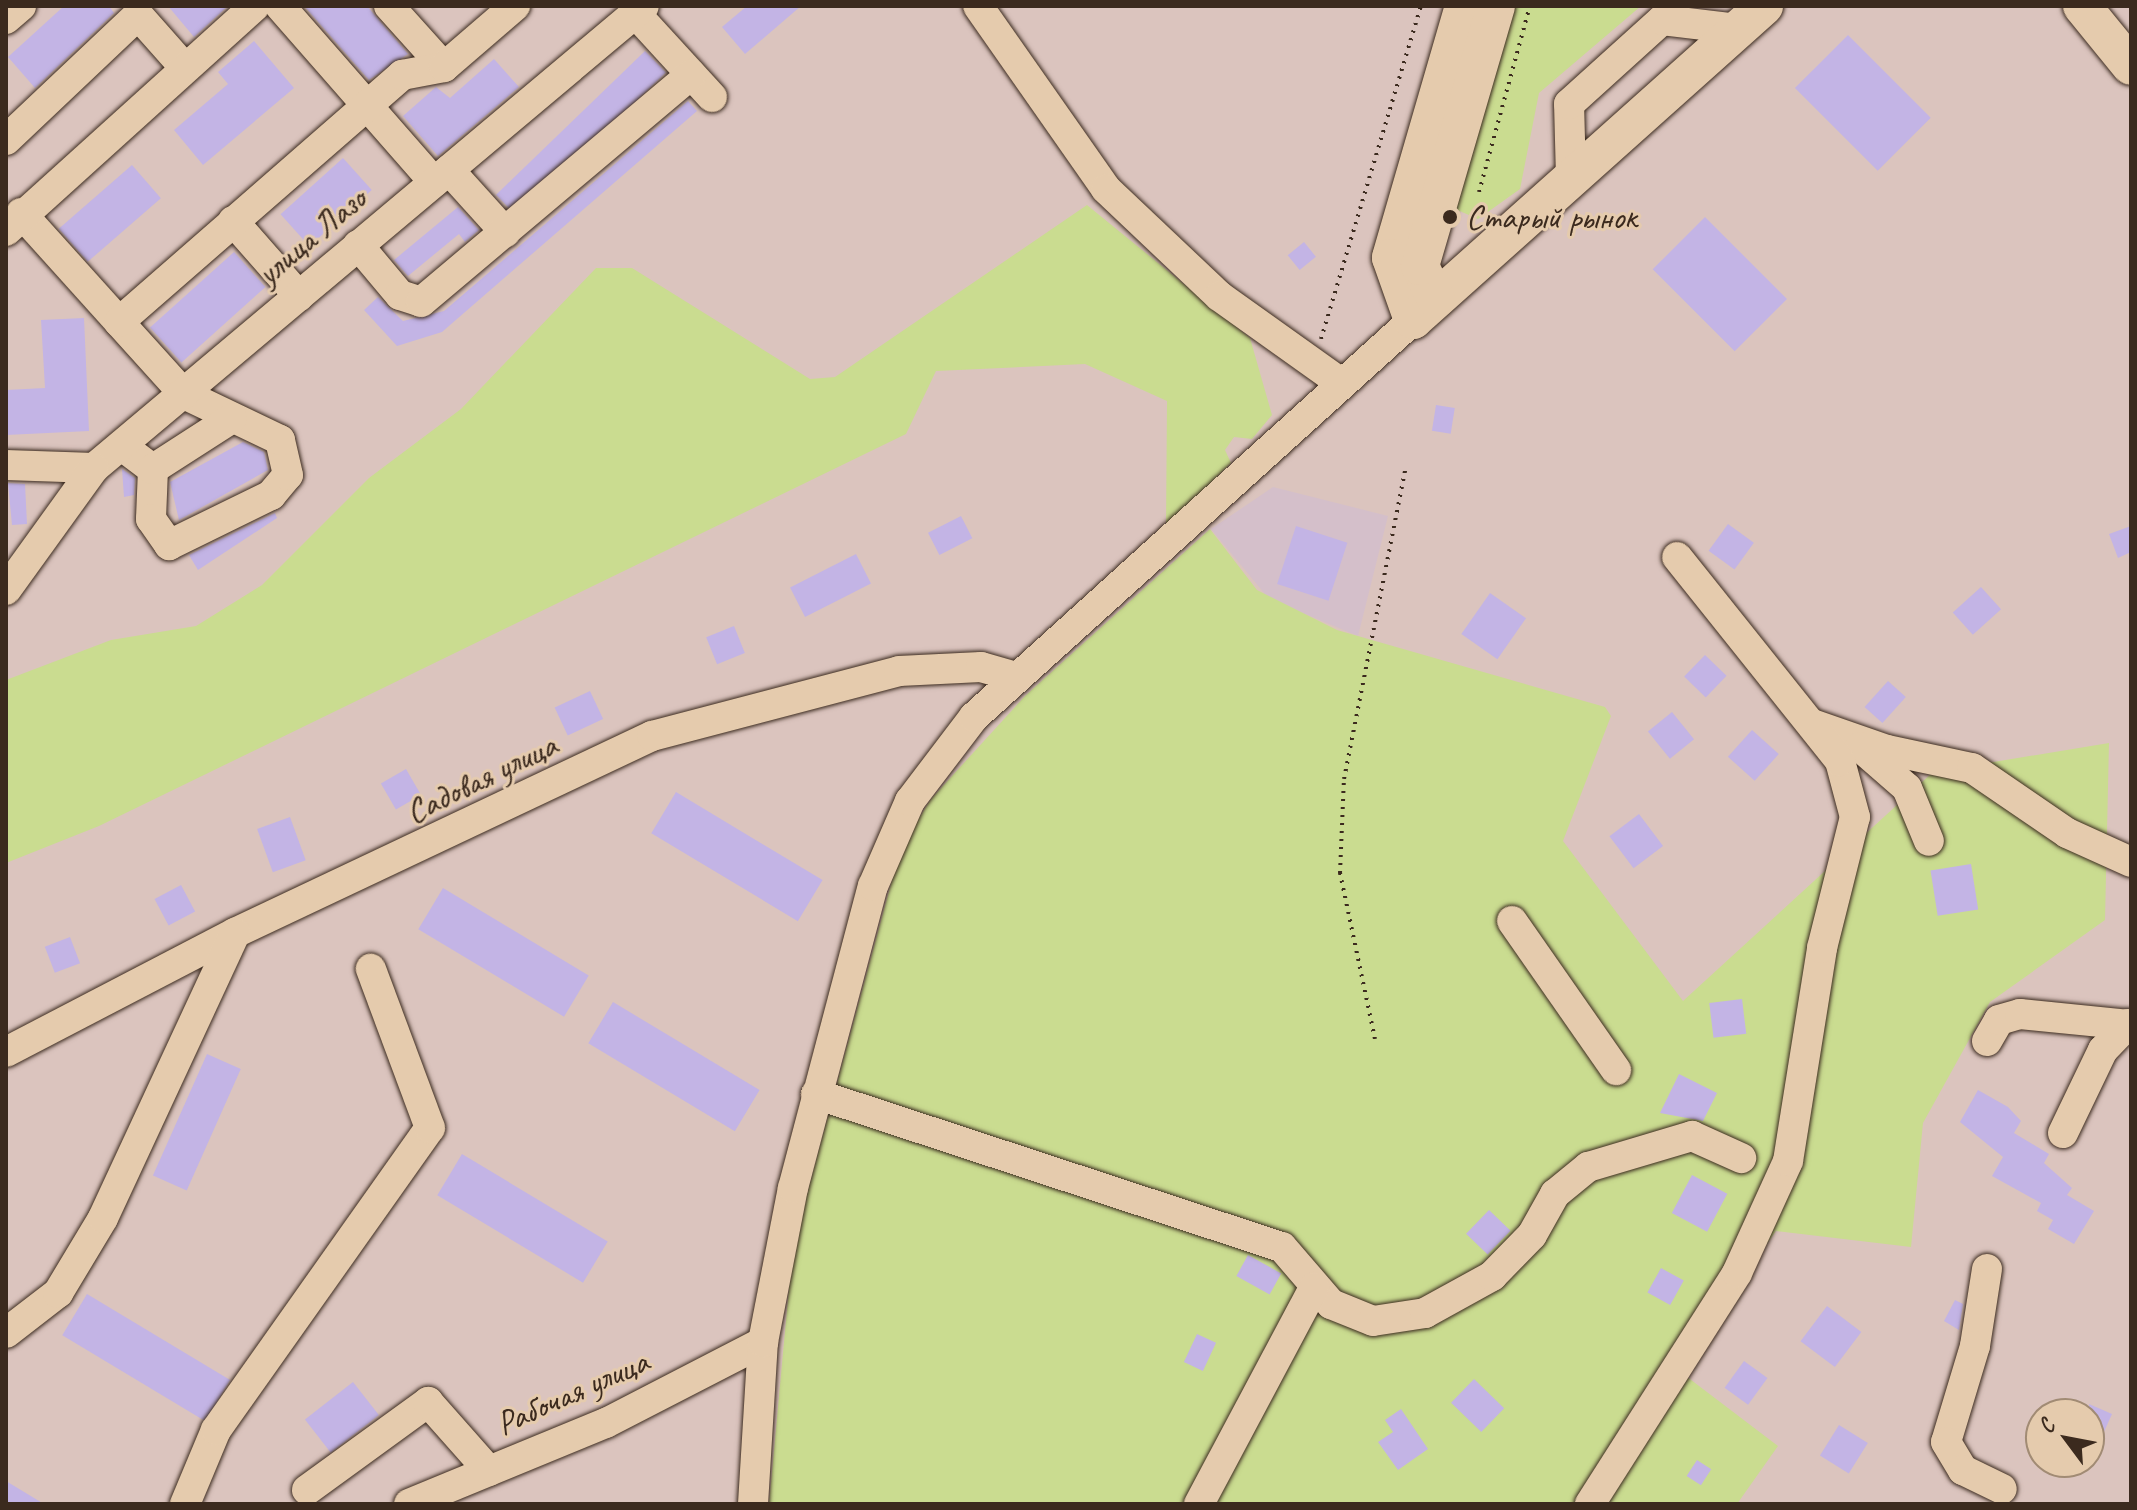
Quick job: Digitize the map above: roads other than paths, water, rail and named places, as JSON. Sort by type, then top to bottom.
[{"type":"main road","points":[[1424,310],[1391,258],[1464,6]]},
{"type":"main road","points":[[1424,310],[1420,266],[1496,6]]},
{"type":"main road","points":[[2082,6],[2131,66]]},
{"type":"main road","points":[[1424,310],[1750,18]]},
{"type":"street","points":[[6,19],[21,6]]},
{"type":"street","points":[[153,469],[151,519],[169,545],[271,495],[288,475],[280,440],[184,394],[119,322],[14,222],[255,6]]},
{"type":"street","points":[[280,6],[367,105],[505,232]]},
{"type":"street","points":[[389,6],[444,67]]},
{"type":"street","points":[[978,6],[1106,189],[1219,296],[1341,383]]},
{"type":"street","points":[[119,322],[367,105],[415,68],[444,67],[503,9]]},
{"type":"street","points":[[640,10],[712,97]]},
{"type":"street","name":"улица Лазо","points":[[6,590],[94,468],[640,10]]},
{"type":"street","points":[[6,140],[134,11],[184,67]]},
{"type":"street","points":[[1571,178],[1569,104],[1662,20],[1750,18]]},
{"type":"street","points":[[358,245],[400,295],[421,302],[691,75]]},
{"type":"street","points":[[233,221],[299,296]]},
{"type":"street","points":[[753,1504],[763,1342],[816,1094],[891,839],[946,748],[1017,677],[1424,310]]},
{"type":"street","points":[[153,469],[232,418]]},
{"type":"street","points":[[122,446],[153,469]]},
{"type":"street","points":[[6,465],[94,468]]},
{"type":"street","points":[[1590,1504],[1737,1273],[1788,1161],[1822,948],[1855,817],[1848,776],[1810,723],[1677,557]]},
{"type":"street","name":"Садовая улица","points":[[6,1052],[235,933],[682,727],[899,671],[981,667],[1017,677]]},
{"type":"street","points":[[1810,723],[1849,738],[1972,768],[2067,833],[2131,862]]},
{"type":"street","points":[[1849,738],[1907,788],[1929,841]]},
{"type":"street","points":[[1512,921],[1616,1070]]},
{"type":"street","points":[[6,1333],[58,1293],[103,1218],[235,933]]},
{"type":"street","points":[[185,1504],[216,1430],[430,1128],[371,969]]},
{"type":"street","points":[[1987,1041],[1999,1020],[2020,1014],[2129,1025]]},
{"type":"street","points":[[2063,1133],[2103,1050],[2129,1025]]},
{"type":"street","points":[[816,1094],[1282,1247],[1331,1304],[1373,1321],[1425,1313],[1492,1276],[1532,1235],[1555,1194],[1588,1167],[1692,1136],[1741,1158]]},
{"type":"street","points":[[1987,1269],[1975,1346],[1946,1442],[1963,1470],[2002,1489]]},
{"type":"street","points":[[1199,1504],[1314,1288]]},
{"type":"street","name":"Рабочая улица","points":[[409,1504],[606,1423],[763,1342]]},
{"type":"street","points":[[307,1490],[428,1402],[489,1471]]},
{"type":"place","name":"Старый рынок","points":[[1450,217]]}]
